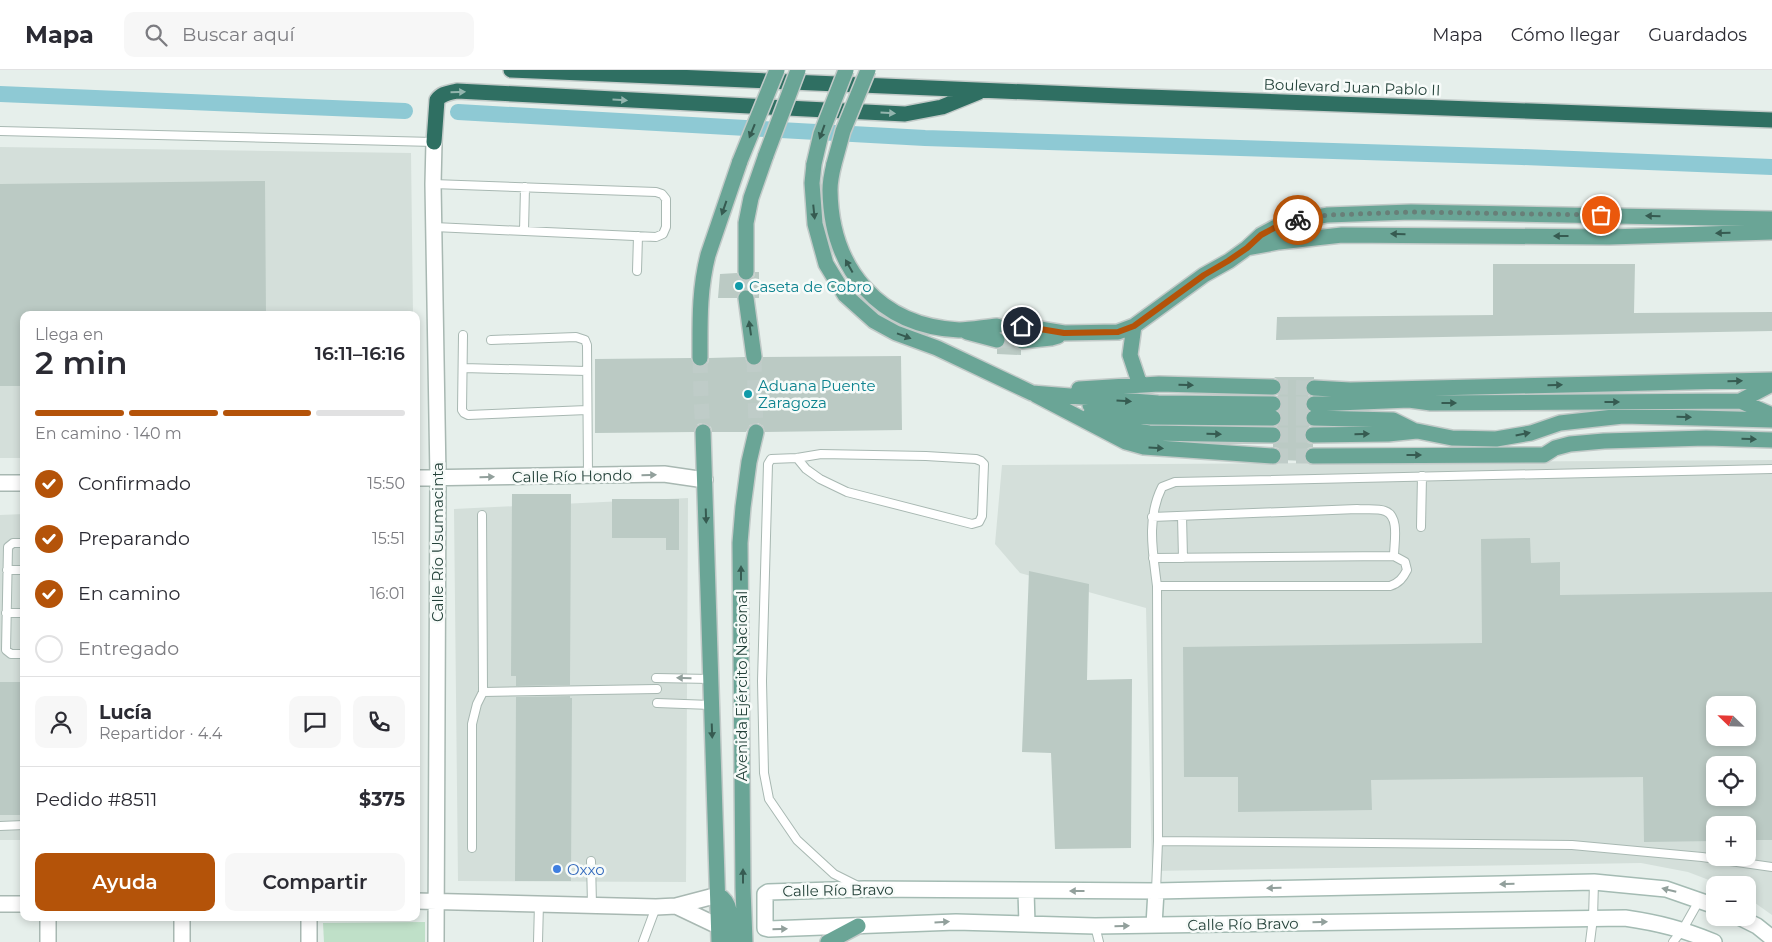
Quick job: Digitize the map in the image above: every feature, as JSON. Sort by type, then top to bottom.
[{"type":"highway","name":"Boulevard Juan Pablo II","points":[[511,70],[1772,120]]},
{"type":"highway","points":[[434,142],[437,100],[446,93],[458,91],[905,114],[942,107],[984,90]]},
{"type":"main road","points":[[700,358],[701,289],[704,269],[740,161],[777,70]]},
{"type":"main road","points":[[746,272],[746,223],[751,198],[798,70]]},
{"type":"main road","points":[[846,70],[821,134],[812,183],[812,202],[820,245],[826,264],[845,295],[874,321],[896,333],[937,348],[1032,393],[1120,439],[1144,447],[1273,456]]},
{"type":"main road","points":[[868,70],[843,132],[834,164],[830,190],[835,232],[848,267],[870,294],[900,314],[934,326],[997,333]]},
{"type":"main road","points":[[1022,333],[1118,332],[1134,326],[1204,275],[1247,248],[1261,235],[1286,223],[1328,215],[1411,212],[1772,218]]},
{"type":"main road","points":[[1247,248],[1342,234],[1609,237],[1772,232]]},
{"type":"main road","points":[[746,298],[754,357]]},
{"type":"main road","points":[[1134,326],[1130,356],[1140,385]]},
{"type":"main road","points":[[1314,388],[1350,390],[1772,380]]},
{"type":"main road","points":[[1032,393],[1158,384],[1273,387]]},
{"type":"main road","points":[[1740,401],[1772,384]]},
{"type":"main road","points":[[1032,393],[1273,410]]},
{"type":"main road","points":[[1032,393],[1130,430],[1149,433],[1273,435]]},
{"type":"main road","points":[[1417,432],[1393,420],[1314,411],[1409,400],[1431,403],[1740,401],[1772,415]]},
{"type":"main road","points":[[1393,420],[1417,401]]},
{"type":"main road","points":[[1313,435],[1417,432],[1452,438],[1496,439],[1531,433],[1560,423],[1623,416],[1772,420]]},
{"type":"main road","name":"Avenida Ejército Nacional","points":[[703,432],[719,942]]},
{"type":"main road","name":"Avenida Ejército Nacional","points":[[745,942],[740,543],[746,489],[756,432]]},
{"type":"main road","points":[[1313,456],[1544,455],[1555,448],[1570,444],[1604,441],[1706,438],[1772,440]]},
{"type":"main road","points":[[718,895],[724,898],[728,906],[730,942]]},
{"type":"main road","points":[[828,942],[858,926]]},
{"type":"street","name":"Calle Río Usumacinta","points":[[434,142],[433,184],[438,477],[436,942]]},
{"type":"street","name":"Calle Río Hondo","points":[[420,478],[664,474],[705,480]]},
{"type":"street","points":[[0,483],[20,482]]},
{"type":"street","name":"Calle Río Bravo","points":[[1706,902],[1666,889],[1594,882],[1156,891],[864,889],[768,892],[765,894],[766,928],[769,929],[956,922],[1095,926],[1593,918],[1634,919],[1683,929],[1714,942]]},
{"type":"street","points":[[1026,891],[1027,924]]},
{"type":"street","points":[[1154,925],[1156,891]]},
{"type":"street","points":[[420,900],[656,907],[676,906],[718,895]]},
{"type":"street","points":[[0,904],[20,904]]},
{"type":"street","points":[[676,906],[718,926]]},
{"type":"street","points":[[48,921],[48,942]]},
{"type":"street","points":[[182,921],[182,942]]},
{"type":"street","points":[[309,921],[309,942]]},
{"type":"street","points":[[1756,926],[1771,934]]},
{"type":"lane","points":[[0,131],[434,142]]},
{"type":"lane","points":[[433,184],[656,192],[662,194],[666,199],[666,227],[663,234],[656,237],[434,226]]},
{"type":"lane","points":[[524,230],[525,188]]},
{"type":"lane","points":[[637,271],[638,236]]},
{"type":"lane","points":[[463,335],[462,410],[465,414],[587,410]]},
{"type":"lane","points":[[491,340],[579,337],[585,340],[587,345],[588,475]]},
{"type":"lane","points":[[463,368],[587,371]]},
{"type":"lane","points":[[797,458],[806,469],[820,479],[847,492],[972,524],[982,520],[984,464],[979,460],[926,456],[821,454],[797,458],[771,459],[768,464],[762,681],[764,773],[769,799],[797,840],[834,874],[864,889]]},
{"type":"lane","points":[[1156,891],[1158,841],[1157,586],[1153,558],[1152,518],[1162,487],[1175,482],[1772,469]]},
{"type":"lane","points":[[1421,527],[1422,476]]},
{"type":"lane","points":[[1152,518],[1357,509],[1383,510],[1390,514],[1394,523],[1394,556]]},
{"type":"lane","points":[[472,848],[472,724],[477,704],[483,692],[482,515]]},
{"type":"lane","points":[[1182,516],[1184,558]]},
{"type":"lane","points":[[20,543],[10,544],[4,552],[7,570],[6,650],[11,654],[20,654]]},
{"type":"lane","points":[[1153,558],[1394,556],[1405,562],[1407,570],[1397,584],[1390,586],[1157,586]]},
{"type":"lane","points":[[7,570],[20,570]]},
{"type":"lane","points":[[6,613],[20,613]]},
{"type":"lane","points":[[656,678],[711,679]]},
{"type":"lane","points":[[483,692],[657,689]]},
{"type":"lane","points":[[658,703],[711,705]]},
{"type":"lane","points":[[0,826],[20,825]]},
{"type":"lane","points":[[1158,841],[1572,845],[1702,857],[1772,866]]},
{"type":"lane","points":[[591,861],[592,905]]},
{"type":"lane","points":[[1590,942],[1594,882]]},
{"type":"lane","points":[[1673,942],[1683,929],[1700,899]]},
{"type":"lane","points":[[538,942],[539,903]]},
{"type":"lane","points":[[643,942],[656,907]]},
{"type":"lane","points":[[1095,926],[1099,942]]},
{"type":"shaded area","points":[[0,147],[411,153],[413,311],[20,311],[20,458],[0,458]]},
{"type":"shaded area","points":[[1772,460],[1772,915],[1756,904],[1756,876],[1706,876],[1706,879],[1688,872],[1641,863],[1152,871],[1146,608],[1020,573],[995,544],[1002,465]]},
{"type":"shaded area","points":[[688,498],[686,882],[458,881],[454,509]]},
{"type":"shaded area","points":[[20,514],[20,840],[0,840],[0,515]]},
{"type":"green space","points":[[425,922],[425,942],[324,942],[323,923]]},
{"type":"building","points":[[265,181],[266,311],[20,311],[20,386],[0,386],[0,184]]},
{"type":"building","points":[[1493,264],[1635,264],[1634,313],[1772,312],[1772,331],[1276,340],[1277,317],[1493,315]]},
{"type":"building","name":"Caseta de Cobro","points":[[755,272],[759,272],[759,298],[755,298],[753,292],[745,289],[740,291],[737,298],[718,298],[720,274],[737,273],[741,280],[746,281],[754,277]]},
{"type":"building","points":[[1004,320],[1014,320],[1013,329],[1016,334],[1013,342],[1015,347],[1021,350],[1021,355],[997,354],[997,349],[1003,347],[1006,342],[1006,337],[1003,333],[1006,326]]},
{"type":"building","name":"Aduana Puente Zaragoza","points":[[901,356],[902,430],[765,432],[763,426],[758,423],[750,425],[746,432],[712,432],[711,427],[703,423],[698,424],[694,432],[595,433],[595,359],[691,358],[695,366],[700,367],[708,363],[709,358],[745,357],[747,363],[755,366],[760,364],[763,357]]},
{"type":"building","points":[[1274,377],[1314,377],[1314,379],[1306,382],[1305,387],[1306,393],[1309,396],[1305,404],[1308,411],[1305,418],[1306,423],[1310,426],[1305,430],[1304,436],[1308,443],[1313,444],[1313,447],[1308,448],[1305,452],[1305,461],[1281,460],[1281,451],[1273,447],[1273,444],[1281,440],[1282,435],[1281,430],[1276,427],[1281,423],[1282,419],[1279,411],[1282,404],[1281,399],[1277,396],[1281,392],[1282,387],[1281,382]]},
{"type":"building","points":[[512,494],[571,494],[570,685],[516,686],[516,676],[511,676]]},
{"type":"building","points":[[612,499],[679,499],[679,550],[666,550],[666,538],[612,538]]},
{"type":"building","points":[[1530,538],[1531,563],[1560,562],[1560,595],[1772,592],[1772,840],[1756,840],[1756,816],[1706,816],[1706,841],[1644,842],[1643,777],[1371,780],[1372,810],[1238,812],[1238,777],[1184,777],[1183,647],[1482,643],[1481,539]]},
{"type":"building","points":[[1029,571],[1089,584],[1087,680],[1132,679],[1131,848],[1055,849],[1051,753],[1022,752]]},
{"type":"building","points":[[0,682],[20,682],[20,815],[0,815]]},
{"type":"building","points":[[570,696],[572,698],[571,881],[515,881],[516,697]]},
{"type":"waterway","points":[[0,94],[405,111]]},
{"type":"waterway","points":[[458,112],[925,138],[1772,167]]},
{"type":"tunnel","points":[[746,272],[746,298]]},
{"type":"tunnel","points":[[997,326],[1022,326]]},
{"type":"tunnel","points":[[997,340],[1022,341]]},
{"type":"tunnel","points":[[754,357],[756,432]]},
{"type":"tunnel","points":[[700,358],[703,432]]},
{"type":"tunnel","points":[[1273,387],[1314,388]]},
{"type":"tunnel","points":[[1273,404],[1314,404]]},
{"type":"tunnel","points":[[1273,418],[1314,418]]},
{"type":"tunnel","points":[[1273,435],[1313,435]]},
{"type":"tunnel","points":[[1273,456],[1313,456]]},
{"type":"way so far","points":[[1298,220],[1328,215],[1411,212],[1601,215]]},
{"type":"place","name":"Caseta de Cobro","points":[[739,286]]},
{"type":"place","name":"Aduana Puente Zaragoza","points":[[748,394]]},
{"type":"place","name":"Oxxo","points":[[557,869]]},
{"type":"route","points":[[1022,326],[1064,333],[1118,332],[1134,326],[1204,275],[1247,248],[1261,235],[1286,223],[1298,220]]}]
